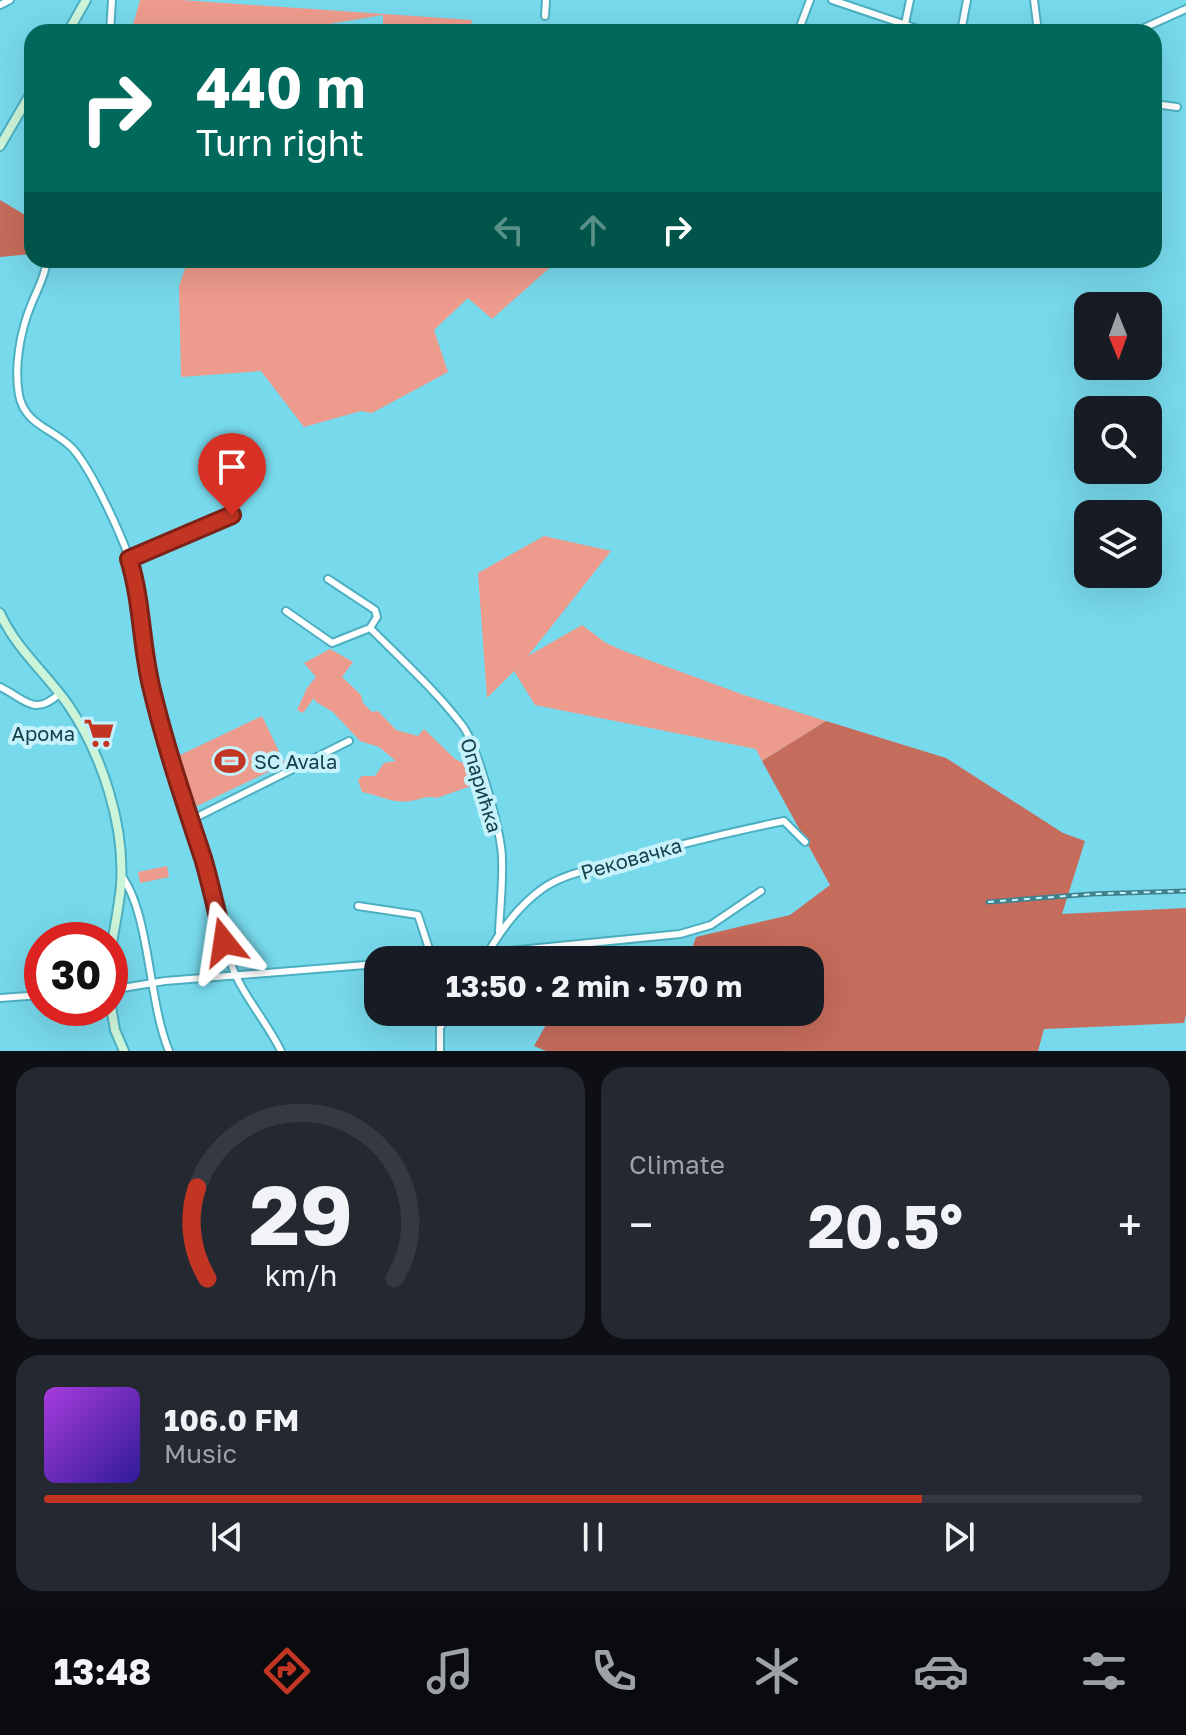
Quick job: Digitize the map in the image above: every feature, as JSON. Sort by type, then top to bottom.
[{"type":"main road","points":[[72,24],[86,0]]},
{"type":"main road","points":[[0,146],[24,105]]},
{"type":"main road","points":[[0,613],[17,642],[59,694],[86,736],[109,795],[120,849],[121,875],[115,922]]},
{"type":"main road","points":[[114,1026],[124,1051]]},
{"type":"street","points":[[0,5],[10,0]]},
{"type":"street","points":[[110,24],[112,0]]},
{"type":"street","points":[[545,16],[546,0]]},
{"type":"street","points":[[801,24],[810,0]]},
{"type":"street","points":[[832,0],[905,24],[910,0]]},
{"type":"street","points":[[962,24],[967,0]]},
{"type":"street","points":[[1034,0],[1037,24]]},
{"type":"street","points":[[1153,24],[1186,9]]},
{"type":"street","points":[[1162,105],[1177,107]]},
{"type":"street","points":[[46,268],[23,331],[18,370],[21,402],[32,420],[63,441],[80,459],[116,526],[137,589],[148,672],[235,976],[268,1024],[281,1051]]},
{"type":"street","points":[[129,559],[232,515]]},
{"type":"street","name":"Опарићка","points":[[328,579],[375,610],[377,617],[370,628],[436,695],[463,726],[471,741],[484,778],[502,852],[499,933]]},
{"type":"street","points":[[286,611],[332,643],[370,628]]},
{"type":"street","points":[[0,687],[37,706],[47,704],[59,694]]},
{"type":"street","points":[[189,821],[349,741]]},
{"type":"street","name":"Рековачка","points":[[491,946],[519,910],[547,886],[601,866],[684,842],[784,821],[805,842]]},
{"type":"street","points":[[121,875],[130,889],[136,908],[151,984],[169,1051]]},
{"type":"street","points":[[544,946],[680,934],[701,929],[761,891]]},
{"type":"street","points":[[358,906],[418,915],[428,946]]},
{"type":"street","points":[[128,987],[364,965]]},
{"type":"street","points":[[0,998],[24,996]]},
{"type":"street","points":[[440,1051],[441,1026]]},
{"type":"shaded area","points":[[140,0],[181,0],[472,20],[471,24],[383,24],[383,15],[329,24],[133,24]]},
{"type":"shaded area","points":[[0,200],[24,214],[24,255],[0,257]]},
{"type":"shaded area","points":[[185,268],[549,268],[492,319],[468,298],[434,330],[448,372],[372,413],[361,411],[304,427],[261,371],[181,377],[179,286]]},
{"type":"shaded area","points":[[544,536],[611,551],[528,656],[582,625],[606,643],[624,651],[826,721],[762,761],[756,749],[535,705],[514,671],[487,698],[478,573]]},
{"type":"shaded area","points":[[330,649],[353,662],[342,677],[361,695],[363,703],[372,712],[378,711],[396,730],[418,736],[424,729],[455,759],[465,764],[475,760],[481,785],[437,798],[404,802],[362,792],[358,780],[362,776],[375,776],[384,763],[396,761],[379,747],[360,741],[333,712],[314,698],[303,713],[297,710],[316,677],[304,663]]},
{"type":"shaded area","name":"SC Avala","points":[[262,716],[285,764],[197,806],[174,758]]},
{"type":"shaded area","points":[[826,721],[946,758],[1063,833],[1085,841],[1062,914],[1186,908],[1184,1023],[1044,1029],[1038,1051],[546,1051],[534,1046],[545,1026],[824,1026],[824,946],[693,946],[696,937],[790,915],[830,885],[762,761]]},
{"type":"shaded area","points":[[167,866],[169,877],[140,883],[138,872]]},
{"type":"railway","points":[[988,902],[1186,891]]},
{"type":"place","name":"Арома","points":[[99,733]]},
{"type":"place","name":"SC Avala","points":[[230,761]]},
{"type":"route","points":[[224,942],[203,860],[179,791],[154,698],[137,589],[129,559],[232,515]]}]
